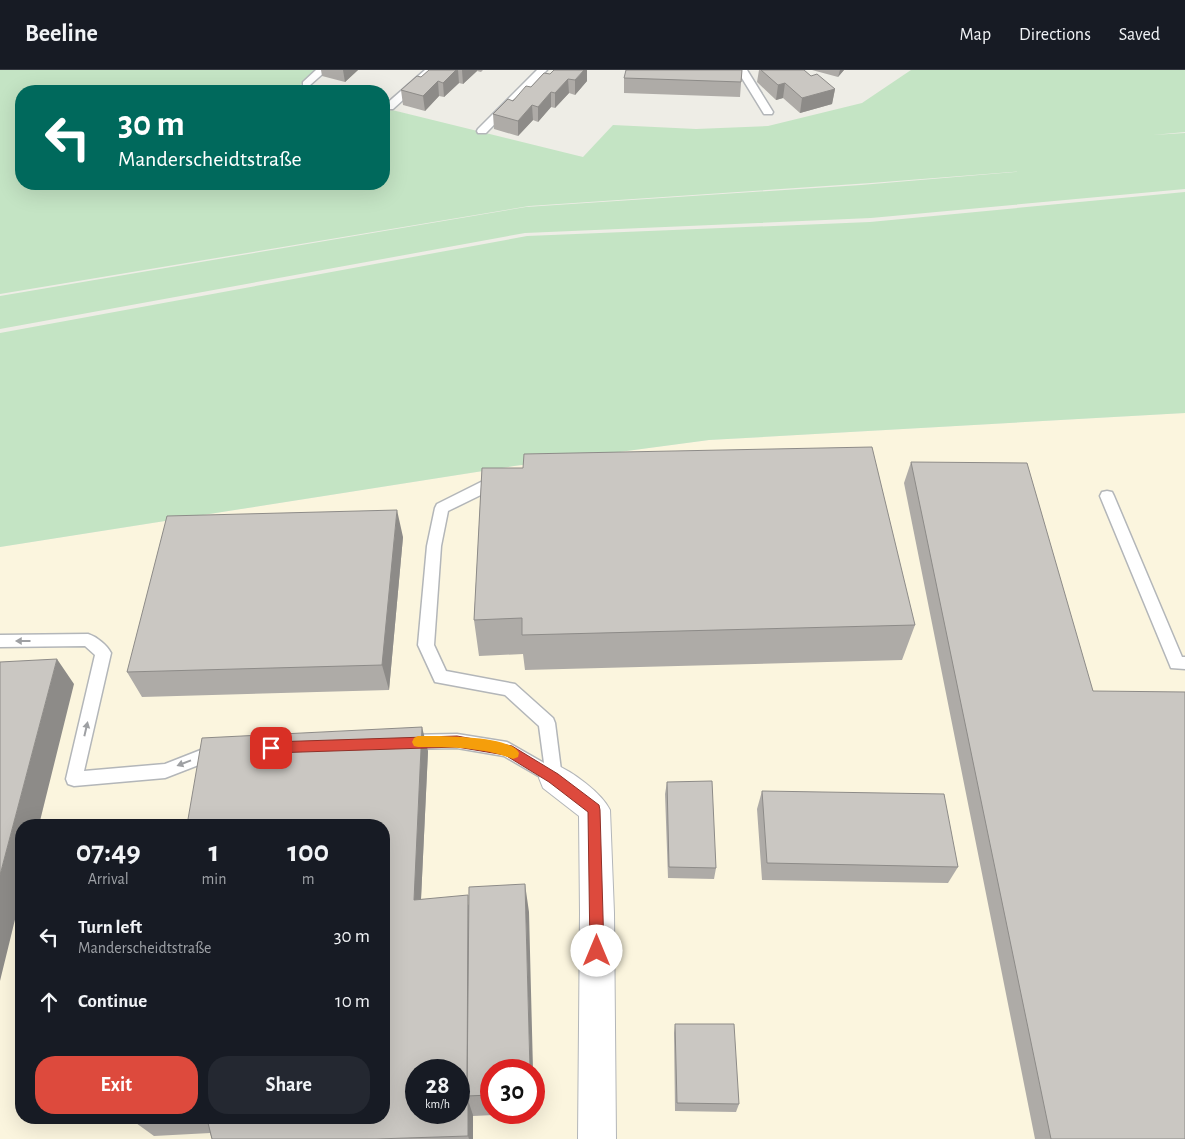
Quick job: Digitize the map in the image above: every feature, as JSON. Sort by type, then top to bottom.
[{"type":"street","points":[[554,778],[594,810],[597,913],[597,1139]]},
{"type":"lane","points":[[306,84],[322,70]]},
{"type":"lane","points":[[390,106],[431,70]]},
{"type":"lane","points":[[482,130],[542,70]]},
{"type":"lane","points":[[742,70],[768,112]]},
{"type":"lane","points":[[509,481],[490,484],[442,508],[434,546],[426,645],[441,678],[509,689],[547,723],[554,778]]},
{"type":"lane","points":[[1108,496],[1177,663],[1185,663]]},
{"type":"lane","points":[[0,641],[88,640],[103,654],[74,779],[165,771],[217,750],[236,750]]},
{"type":"lane","points":[[388,743],[457,741],[507,750],[554,778]]},
{"type":"shaded area","points":[[1185,413],[1185,1139],[0,1139],[0,547],[514,466],[709,440]]},
{"type":"green space","points":[[0,70],[318,70],[300,85],[15,85],[15,190],[390,190],[390,109],[583,157],[613,125],[696,129],[768,126],[862,103],[911,70],[1185,70],[1185,132],[1153,135],[1185,133],[1185,189],[871,218],[525,233],[0,329],[0,296],[526,207],[861,185],[1038,170],[529,206],[0,294]]},
{"type":"green space","points":[[1185,192],[1185,413],[709,440],[514,466],[0,547],[0,333],[527,236],[870,222]]},
{"type":"building","points":[[429,70],[456,70],[443,83],[438,81],[423,96],[401,90],[417,76],[421,77]]},
{"type":"building","points":[[554,70],[584,70],[575,80],[568,79],[555,93],[551,92],[538,107],[532,105],[518,121],[493,114],[508,99],[513,101],[526,86],[531,87],[544,73],[550,74]]},
{"type":"building","points":[[626,70],[742,70],[741,82],[624,78]]},
{"type":"building","points":[[761,70],[804,70],[811,76],[817,74],[835,89],[802,98],[785,83],[778,85]]},
{"type":"building","points":[[872,447],[915,625],[522,635],[522,618],[474,620],[482,468],[523,468],[524,454]]},
{"type":"building","points":[[911,462],[1027,463],[1093,691],[1185,692],[1185,1139],[1051,1139]]},
{"type":"building","points":[[397,510],[382,665],[127,672],[167,516]]},
{"type":"building","points":[[57,659],[0,875],[0,662]]},
{"type":"building","points":[[422,727],[414,900],[468,895],[467,1059],[405,1059],[405,1124],[468,1124],[468,1136],[376,1139],[212,1139],[208,1124],[390,1124],[390,819],[188,819],[202,738]]},
{"type":"building","points":[[712,781],[716,868],[669,867],[667,782]]},
{"type":"building","points":[[762,791],[944,794],[958,867],[767,863]]},
{"type":"building","points":[[525,884],[530,1059],[480,1059],[480,1095],[470,1096],[470,1059],[467,1059],[469,887]]},
{"type":"building","points":[[675,1024],[734,1024],[739,1104],[677,1103]]},
{"type":"slow traffic","points":[[418,742],[457,741],[507,750],[513,753]]},
{"type":"route","points":[[271,748],[457,741],[507,750],[554,778],[594,810],[597,951]]}]
